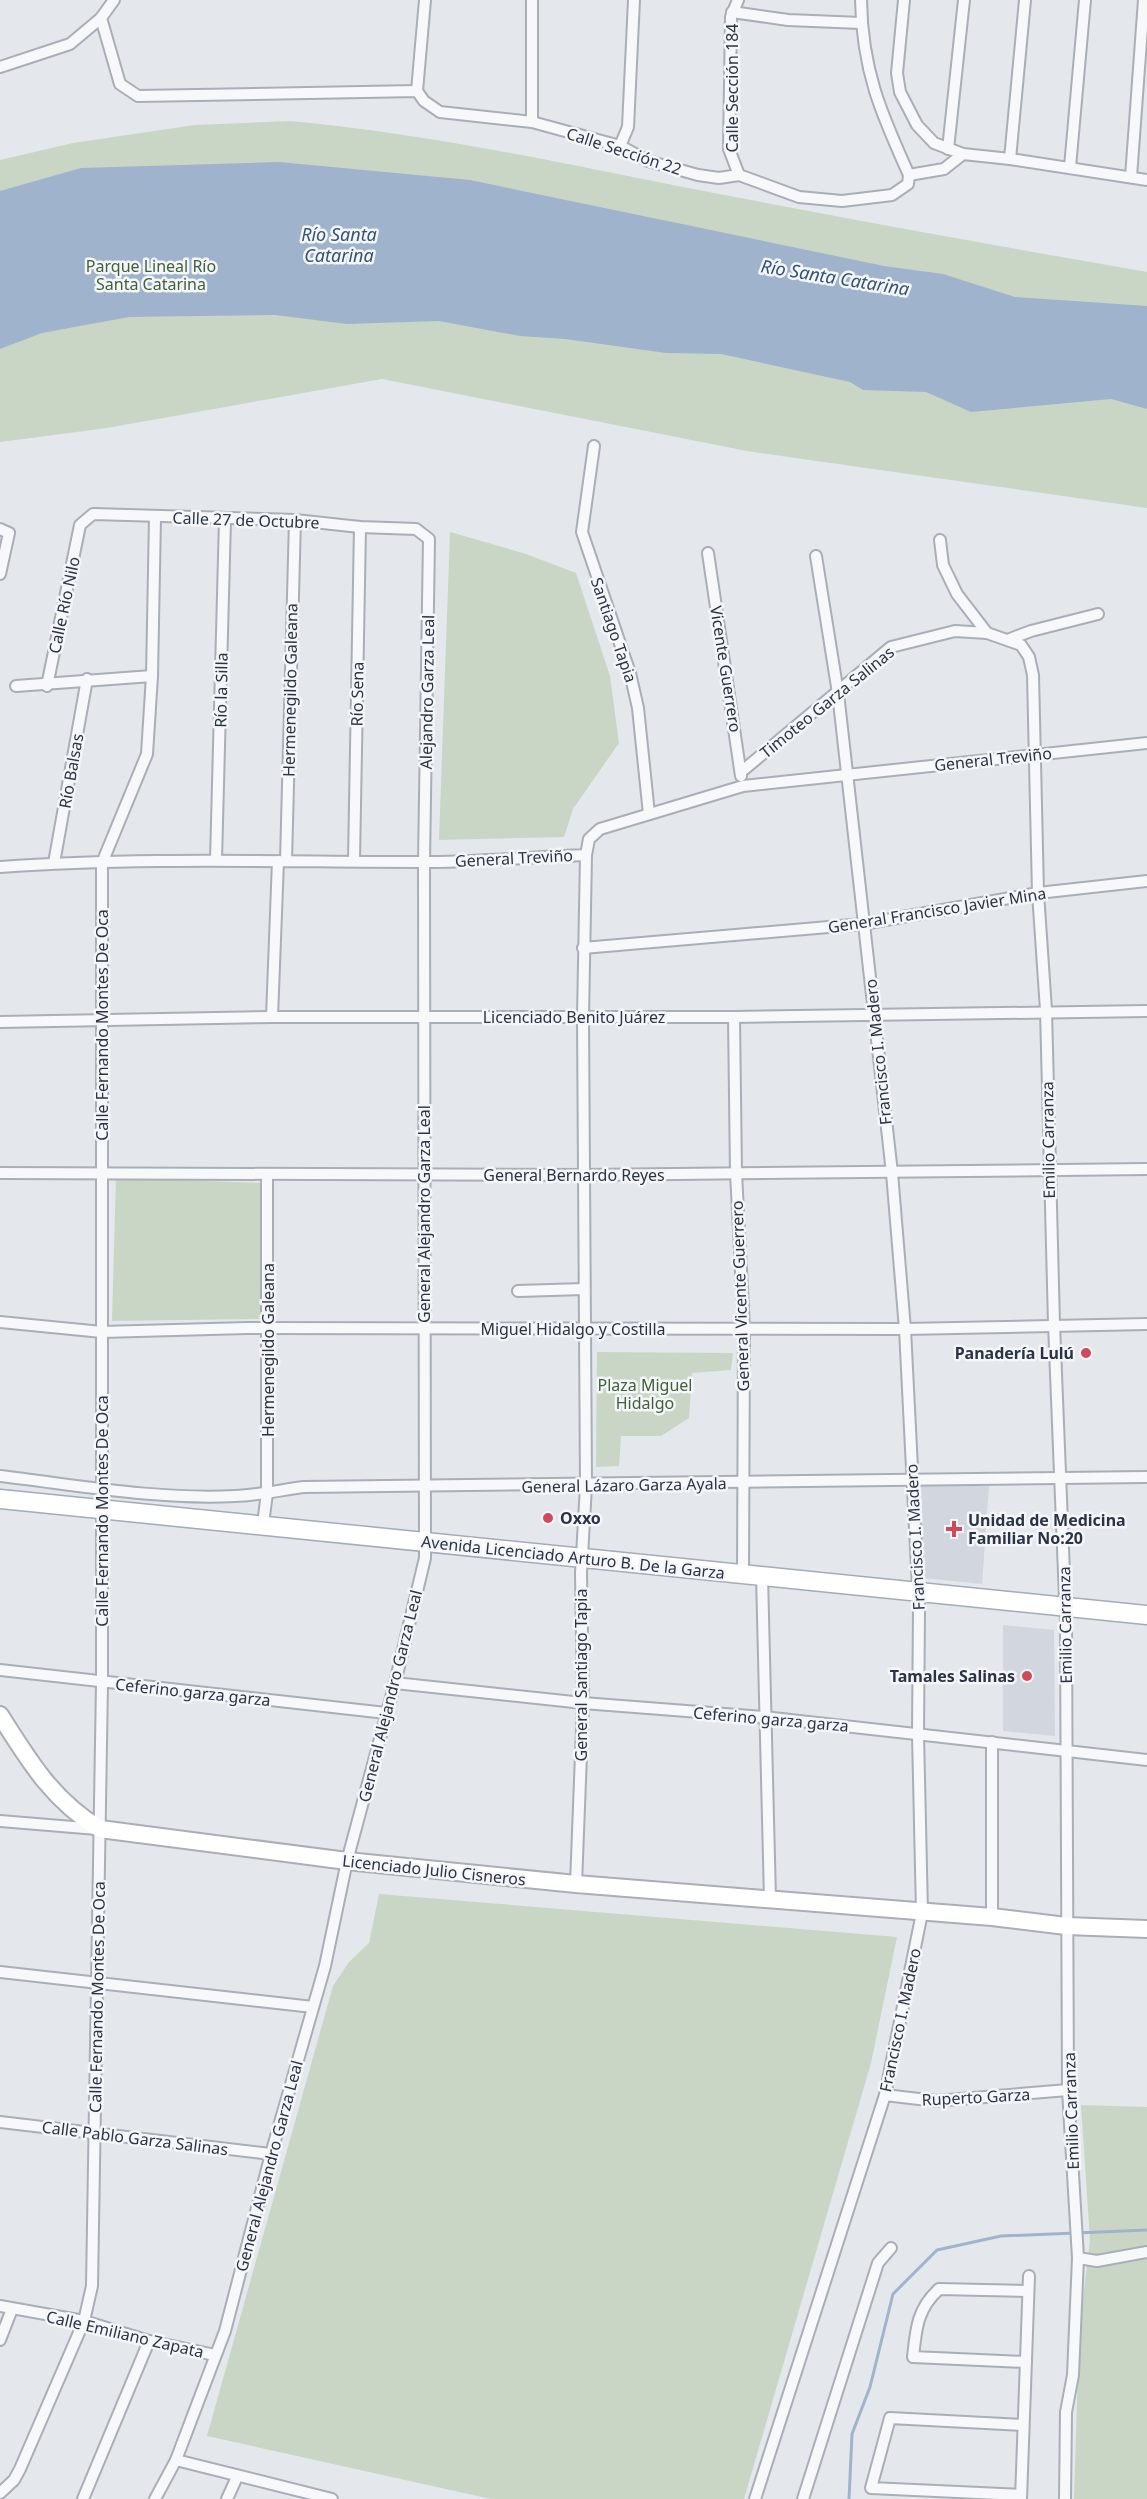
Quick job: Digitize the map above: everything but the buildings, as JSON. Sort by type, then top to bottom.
[{"type":"main road","name":"Avenida Licenciado Arturo B. De la Garza","points":[[0,1499],[582,1556],[743,1576],[918,1591],[1147,1615]]},
{"type":"street","points":[[0,67],[70,44],[101,18],[113,0]]},
{"type":"street","points":[[101,18],[120,84],[131,93],[150,97],[417,91],[425,0]]},
{"type":"street","points":[[532,0],[532,122]]},
{"type":"street","points":[[620,146],[628,127],[634,0]]},
{"type":"street","name":"Calle Sección 184","points":[[738,0],[732,12],[729,149],[739,175]]},
{"type":"street","points":[[861,0],[861,23],[868,72],[876,101],[909,175],[944,169],[963,154]]},
{"type":"street","points":[[904,0],[897,73],[900,92],[925,136],[948,149],[963,154],[1070,167],[1147,180]]},
{"type":"street","points":[[948,149],[964,0]]},
{"type":"street","points":[[1010,159],[1025,0]]},
{"type":"street","points":[[1070,167],[1086,0]]},
{"type":"street","points":[[1131,177],[1144,0]]},
{"type":"street","points":[[732,12],[788,20],[861,23]]},
{"type":"street","name":"Calle Sección 22","points":[[417,91],[424,101],[440,112],[532,122],[620,146],[648,161],[698,176],[719,178],[739,175],[799,197],[842,201],[892,195],[908,184],[909,175]]},
{"type":"street","name":"Santiago Tapia","points":[[594,446],[582,532],[632,682],[642,742],[649,814]]},
{"type":"street","name":"Calle 27 de Octubre","points":[[80,525],[93,514],[225,520],[294,520],[360,527],[416,529]]},
{"type":"street","name":"Calle Fernando Montes De Oca","points":[[0,2493],[14,2480],[20,2469],[84,2321],[92,2278],[102,1683],[102,863],[145,764],[152,676],[155,517]]},
{"type":"street","name":"Río la Silla","points":[[216,860],[225,520]]},
{"type":"street","name":"Hermenegildo Galeana","points":[[272,1017],[282,861],[294,520]]},
{"type":"street","name":"Calle Río Nilo","points":[[47,686],[80,525]]},
{"type":"street","name":"Río Sena","points":[[354,860],[360,527]]},
{"type":"street","points":[[0,529],[7,530],[9,533],[0,574]]},
{"type":"street","name":"Alejandro Garza Leal","points":[[416,529],[429,539],[424,862]]},
{"type":"street","points":[[940,540],[944,565],[950,581],[987,633],[1010,639],[1098,614]]},
{"type":"street","name":"Vicente Guerrero","points":[[708,553],[743,786]]},
{"type":"street","name":"Francisco I. Madero","points":[[755,2499],[885,2095],[922,1913],[918,1591],[905,1329],[892,1173],[875,1014],[838,693],[816,556]]},
{"type":"street","name":"Timoteo Garza Salinas","points":[[741,772],[838,693],[891,646],[955,631],[987,633]]},
{"type":"street","name":"Emilio Carranza","points":[[1010,639],[1021,645],[1029,657],[1033,675],[1038,893],[1046,1010],[1049,1171],[1065,1606],[1068,2090],[1078,2258],[1072,2375],[1066,2412],[1065,2499]]},
{"type":"street","points":[[16,686],[47,686],[87,679],[152,676]]},
{"type":"street","name":"Río Balsas","points":[[54,863],[87,679]]},
{"type":"street","name":"General Treviño","points":[[0,867],[54,863],[216,860],[424,862],[586,855],[589,839],[600,829],[743,786],[846,773],[1147,743]]},
{"type":"street","name":"General Santiago Tapia","points":[[576,1884],[583,1703],[582,1556],[586,1486],[583,1329],[585,1175],[583,1017],[586,855]]},
{"type":"street","name":"General Alejandro Garza Leal","points":[[155,2499],[176,2460],[225,2331],[271,2154],[325,1966],[347,1861],[395,1683],[425,1558],[424,862]]},
{"type":"street","name":"General Francisco Javier Mina","points":[[584,948],[863,924],[1038,893],[1147,881]]},
{"type":"street","name":"Licenciado Benito Juárez","points":[[0,1022],[103,1018],[734,1017],[1046,1010],[1147,1011]]},
{"type":"street","name":"General Vicente Guerrero","points":[[734,1017],[735,1173],[744,1328],[743,1576]]},
{"type":"street","name":"General Bernardo Reyes","points":[[0,1173],[423,1176],[1147,1169]]},
{"type":"street","name":"Hermenegildo Galeana","points":[[263,1524],[267,1493],[269,1330],[267,1176]]},
{"type":"street","points":[[518,1291],[584,1289]]},
{"type":"street","name":"Miguel Hidalgo y Costilla","points":[[0,1322],[102,1332],[905,1329],[1054,1324],[1147,1324]]},
{"type":"street","name":"General Lázaro Garza Ayala","points":[[0,1476],[208,1496],[267,1493],[304,1487],[426,1488],[913,1481],[1060,1476],[1147,1477]]},
{"type":"street","points":[[762,1576],[770,1899]]},
{"type":"street","name":"Ceferino garza garza","points":[[0,1670],[386,1713]]},
{"type":"street","name":"Ceferino garza garza","points":[[395,1683],[583,1703],[764,1717],[1147,1760]]},
{"type":"street","name":"Licenciado Julio Cisneros","points":[[0,1715],[58,1798],[79,1816],[100,1829],[347,1861],[576,1884],[992,1917],[1066,1926],[1147,1929]]},
{"type":"street","points":[[992,1742],[992,1917]]},
{"type":"street","points":[[0,1821],[100,1829]]},
{"type":"street","points":[[0,1972],[313,2007]]},
{"type":"street","name":"Ruperto Garza","points":[[885,2095],[936,2102],[1068,2090]]},
{"type":"street","name":"Calle Pablo Garza Salinas","points":[[0,2122],[271,2154]]},
{"type":"street","points":[[803,2499],[878,2263],[891,2248]]},
{"type":"street","points":[[1078,2258],[1097,2261],[1147,2252]]},
{"type":"street","points":[[1023,2425],[890,2418],[871,2488],[1021,2497],[1029,2276]]},
{"type":"street","points":[[1026,2361],[913,2357],[917,2319],[927,2299],[939,2289],[1028,2291]]},
{"type":"street","name":"Calle Emiliano Zapata","points":[[0,2306],[84,2321],[149,2341],[215,2355]]},
{"type":"street","points":[[0,2340],[12,2309]]},
{"type":"street","points":[[83,2499],[149,2341]]},
{"type":"street","points":[[176,2460],[332,2499]]},
{"type":"street","points":[[227,2499],[237,2477]]},
{"type":"shaded area","name":"Unidad de Medicina Familiar No:20","points":[[921,1485],[989,1486],[982,1584],[923,1578]]},
{"type":"shaded area","points":[[1003,1625],[1054,1630],[1055,1736],[1003,1731]]},
{"type":"green space","name":"Parque Lineal Río Santa Catarina","points":[[290,121],[340,126],[487,149],[799,209],[1147,272],[1147,508],[747,451],[382,379],[107,428],[0,442],[0,160],[73,143],[195,125]]},
{"type":"green space","points":[[450,532],[526,554],[576,573],[610,676],[619,743],[573,809],[564,837],[439,840]]},
{"type":"green space","points":[[116,1178],[261,1183],[263,1319],[112,1321]]},
{"type":"green space","name":"Plaza Miguel Hidalgo","points":[[597,1352],[733,1353],[731,1370],[692,1373],[689,1418],[661,1436],[621,1436],[619,1466],[596,1467]]},
{"type":"green space","points":[[379,1894],[897,1937],[871,2063],[744,2499],[491,2499],[207,2436],[333,1986],[349,1962],[369,1943]]},
{"type":"green space","points":[[1081,2105],[1147,2107],[1147,2499],[1074,2499],[1079,2334],[1090,2240]]},
{"type":"water","name":"Río Santa Catarina","points":[[279,162],[470,180],[884,266],[943,274],[1015,297],[1147,306],[1147,409],[1111,399],[971,412],[926,392],[863,390],[850,382],[721,354],[666,353],[565,339],[520,336],[439,321],[347,324],[275,315],[129,317],[42,333],[0,349],[0,191],[81,168]]},
{"type":"waterway","points":[[849,2499],[852,2434],[870,2387],[893,2294],[937,2250],[1001,2236],[1147,2230]]},
{"type":"place","name":"Panadería Lulú","points":[[1086,1353]]},
{"type":"place","name":"Oxxo","points":[[548,1518]]},
{"type":"place","name":"Unidad de Medicina Familiar No:20","points":[[954,1529]]},
{"type":"place","name":"Tamales Salinas","points":[[1027,1676]]}]
